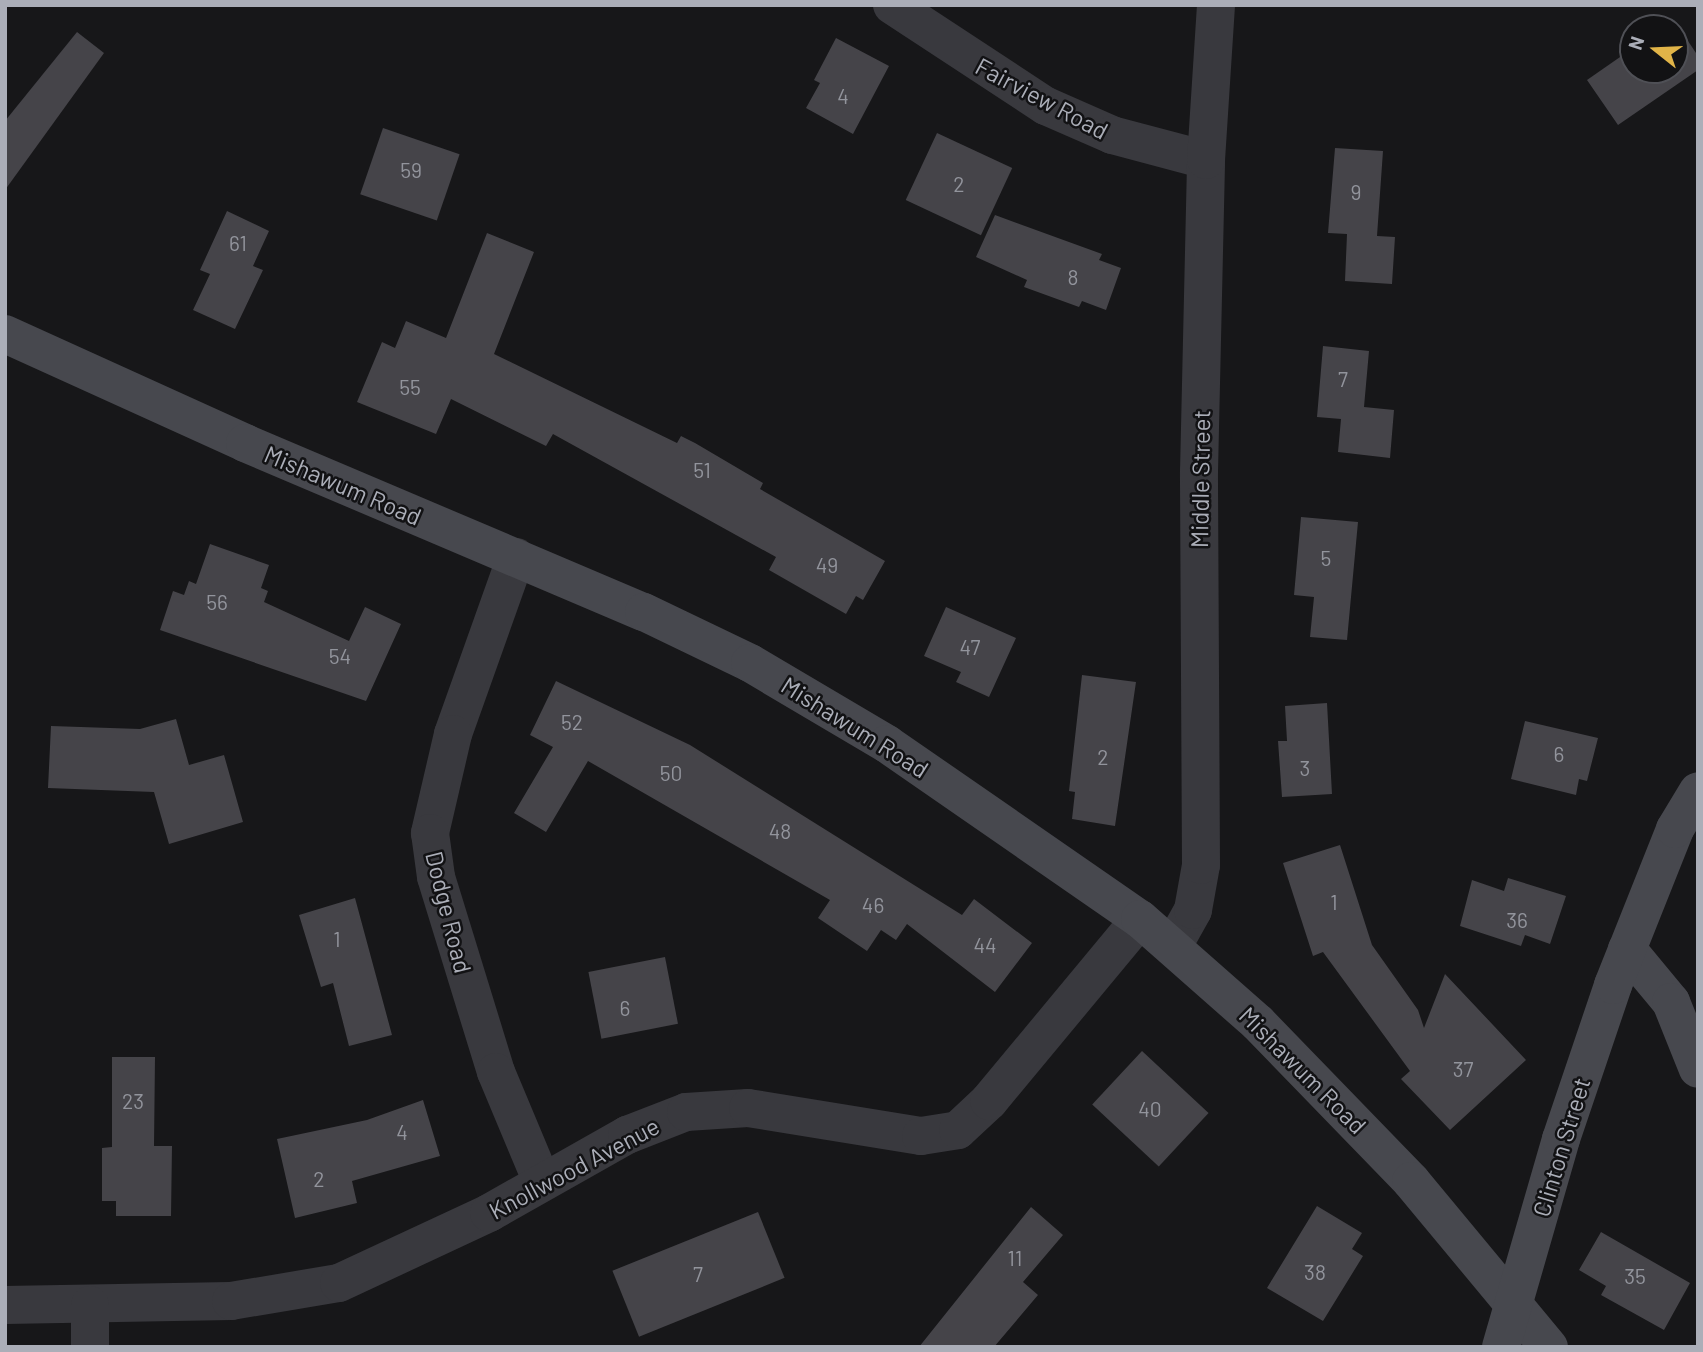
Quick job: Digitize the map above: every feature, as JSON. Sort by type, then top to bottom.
[{"type":"main road","name":"Mishawum Road","points":[[5,334],[208,428],[516,557],[711,644],[816,700],[1140,919],[1173,946],[1387,1154],[1511,1308],[1549,1347]]},
{"type":"main road","name":"Clinton Street","points":[[1501,1347],[1511,1308],[1627,949],[1675,828],[1698,791]]},
{"type":"main road","points":[[1627,949],[1671,1002],[1698,1069]]},
{"type":"street","name":"Fairview Road","points":[[892,5],[1046,106],[1112,135],[1206,160]]},
{"type":"street","name":"Middle Street","points":[[1173,946],[1193,910],[1201,865],[1199,472],[1206,160],[1216,5]]},
{"type":"street","name":"Dodge Road","points":[[516,557],[453,734],[430,833],[436,877],[492,1060],[542,1182]]},
{"type":"street","name":"Knollwood Avenue","points":[[5,1305],[231,1301],[340,1283],[542,1182],[627,1135],[706,1109],[771,1111],[921,1136],[958,1130],[989,1101],[1140,919]]},
{"type":"street","points":[[90,1305],[90,1347]]},
{"type":"building","points":[[77,32],[104,53],[5,190],[5,121]]},
{"type":"building","points":[[836,38],[889,66],[853,134],[806,108],[820,83],[814,80]]},
{"type":"building","points":[[1689,42],[1698,56],[1698,70],[1689,76]]},
{"type":"building","points":[[1619,58],[1619,84],[1678,84],[1618,125],[1587,80]]},
{"type":"building","points":[[383,128],[460,154],[437,221],[360,194]]},
{"type":"building","points":[[937,133],[1012,168],[981,235],[906,200]]},
{"type":"building","points":[[1335,148],[1383,151],[1377,236],[1395,237],[1392,284],[1345,281],[1347,234],[1328,233]]},
{"type":"building","points":[[227,211],[269,231],[253,266],[263,270],[235,329],[193,310],[210,274],[200,270]]},
{"type":"building","points":[[995,215],[1102,254],[1099,260],[1121,268],[1106,310],[1082,301],[1079,307],[1024,287],[1027,280],[976,257]]},
{"type":"building","points":[[487,233],[534,252],[494,354],[677,443],[681,436],[695,443],[763,483],[760,489],[885,561],[863,600],[856,596],[846,614],[769,570],[776,557],[553,434],[546,446],[451,399],[436,434],[357,402],[382,342],[395,348],[406,321],[446,338]]},
{"type":"building","points":[[1323,346],[1369,351],[1364,407],[1394,410],[1390,458],[1338,452],[1341,419],[1317,417]]},
{"type":"building","points":[[1301,517],[1358,522],[1347,640],[1310,637],[1314,597],[1294,595]]},
{"type":"building","points":[[210,544],[269,565],[261,588],[268,591],[264,602],[349,641],[365,607],[401,624],[366,701],[160,630],[173,591],[184,595],[189,581],[196,584]]},
{"type":"building","points":[[946,607],[1016,638],[989,697],[956,682],[961,672],[924,656]]},
{"type":"building","points":[[1082,675],[1136,682],[1115,826],[1072,819],[1075,792],[1069,791]]},
{"type":"building","points":[[556,681],[690,745],[962,915],[974,899],[1032,943],[995,992],[907,924],[896,940],[881,930],[867,951],[818,918],[830,900],[588,761],[546,832],[514,813],[553,747],[530,735]]},
{"type":"building","points":[[1327,703],[1332,794],[1282,797],[1278,741],[1287,741],[1285,706]]},
{"type":"building","points":[[176,719],[189,765],[224,755],[243,822],[169,844],[154,792],[48,788],[51,726],[140,729]]},
{"type":"building","points":[[1525,721],[1598,738],[1587,781],[1579,779],[1576,795],[1511,779]]},
{"type":"building","points":[[1340,845],[1372,945],[1418,1010],[1424,1028],[1445,974],[1526,1060],[1450,1130],[1401,1079],[1410,1071],[1323,952],[1313,956],[1283,863]]},
{"type":"building","points":[[1508,878],[1566,896],[1550,944],[1525,935],[1521,946],[1460,926],[1472,880],[1504,891]]},
{"type":"building","points":[[355,898],[392,1035],[349,1046],[333,983],[321,987],[299,915]]},
{"type":"building","points":[[665,957],[678,1024],[601,1039],[588,972]]},
{"type":"building","points":[[1142,1051],[1209,1113],[1159,1166],[1092,1104]]},
{"type":"building","points":[[112,1057],[155,1057],[154,1146],[172,1146],[171,1216],[116,1216],[116,1201],[102,1201],[102,1148],[112,1147]]},
{"type":"building","points":[[423,1100],[440,1156],[352,1181],[357,1203],[295,1218],[277,1139],[367,1120]]},
{"type":"building","points":[[1317,1206],[1362,1233],[1352,1249],[1363,1256],[1323,1321],[1267,1288]]},
{"type":"building","points":[[1031,1207],[1063,1235],[1023,1282],[1038,1295],[994,1347],[919,1347]]},
{"type":"building","points":[[758,1212],[785,1278],[639,1337],[612,1271]]},
{"type":"building","points":[[1601,1232],[1690,1283],[1664,1330],[1601,1295],[1606,1286],[1579,1270]]}]
